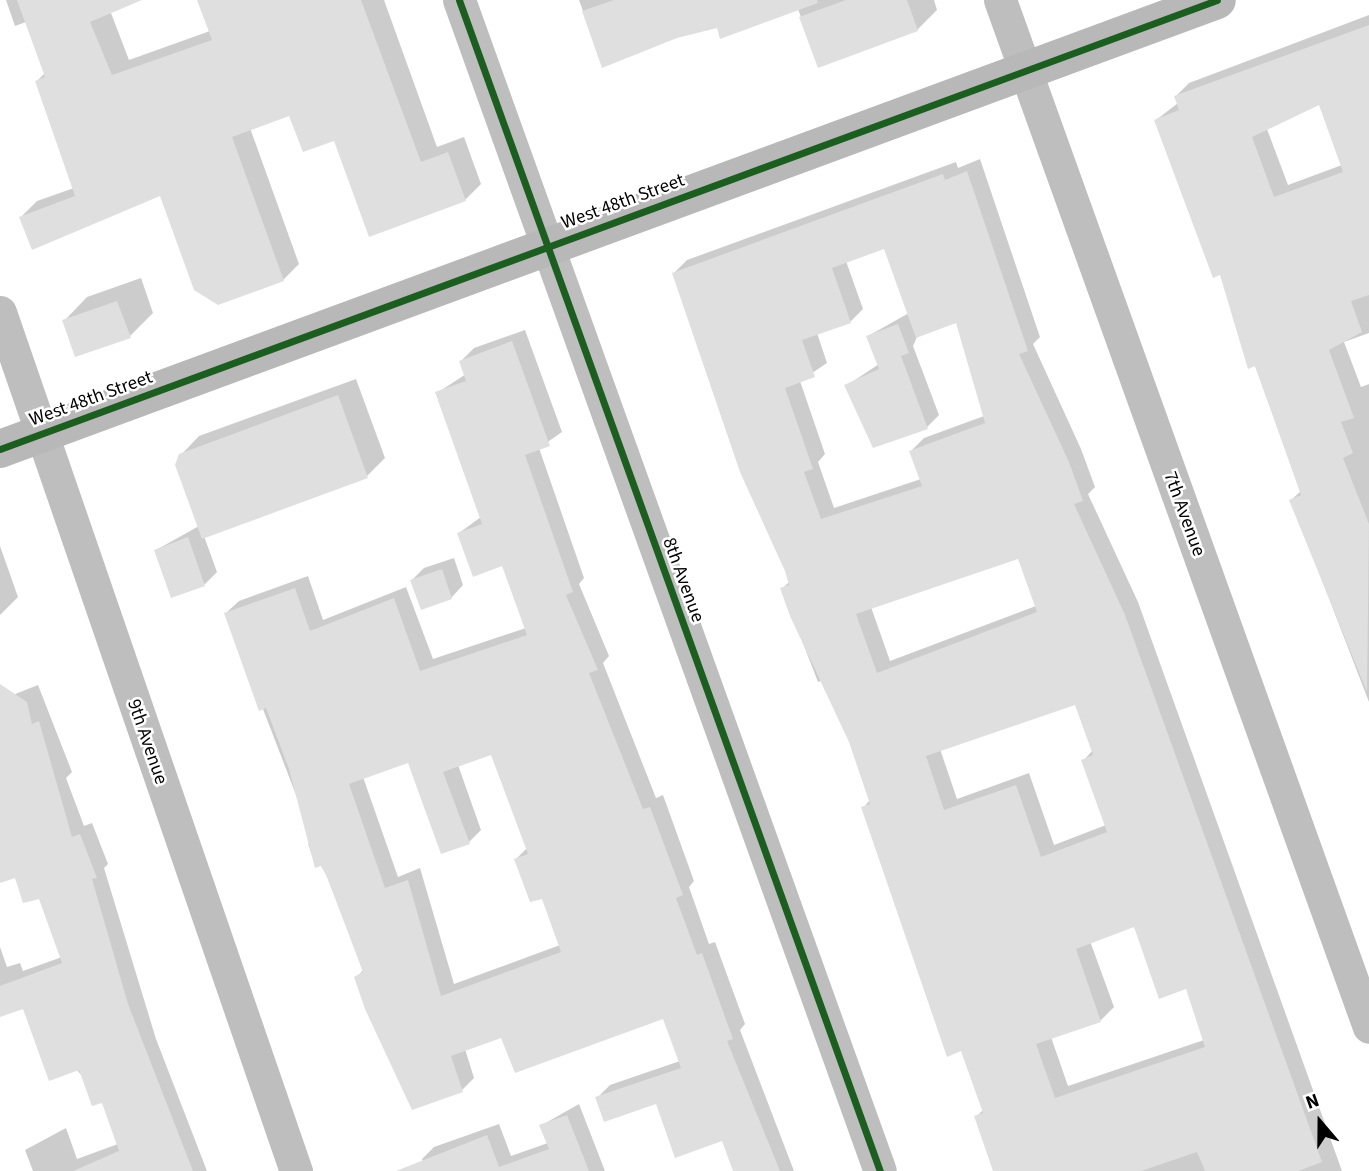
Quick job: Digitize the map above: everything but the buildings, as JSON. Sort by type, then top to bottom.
[{"type":"street","name":"8th Avenue","points":[[459,0],[880,1171]]},
{"type":"street","name":"7th Avenue","points":[[1000,0],[1369,1027]]},
{"type":"street","name":"West 48th Street","points":[[0,449],[1217,0]]},
{"type":"street","name":"9th Avenue","points":[[0,312],[40,435],[296,1171]]},
{"type":"cycle path","points":[[459,0],[880,1171]]},
{"type":"cycle path","points":[[0,449],[1217,0]]}]
